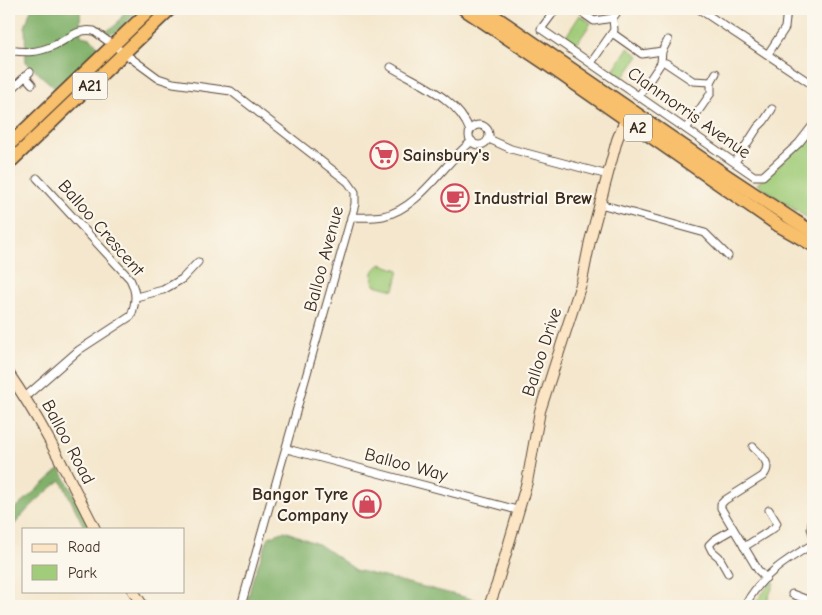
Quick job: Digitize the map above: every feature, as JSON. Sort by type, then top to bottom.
[{"type":"highway","name":"A21","points":[[9,163],[118,49],[150,9]]},
{"type":"highway","name":"A2","points":[[464,9],[813,232]]},
{"type":"highway","name":"A2","points":[[484,9],[566,64],[630,115],[778,224],[813,245]]},
{"type":"highway","name":"A21","points":[[9,144],[49,106],[169,10]]},
{"type":"street","name":"Clanmorris Avenue","points":[[556,9],[541,29],[754,176],[763,176],[799,143],[813,125]]},
{"type":"street","points":[[577,9],[594,21],[614,18]]},
{"type":"street","points":[[591,63],[614,30],[614,18],[619,9]]},
{"type":"street","points":[[700,9],[813,85]]},
{"type":"street","points":[[768,54],[785,28],[787,9]]},
{"type":"street","name":"Balloo Avenue","points":[[9,50],[24,53],[34,52],[54,46],[84,29],[94,31],[158,78],[173,84],[221,88],[231,91],[348,182],[355,192],[355,204],[241,606]]},
{"type":"street","points":[[615,36],[642,54],[662,51]]},
{"type":"street","points":[[639,96],[661,63],[662,51],[668,40]]},
{"type":"street","points":[[666,63],[693,81],[711,82]]},
{"type":"street","points":[[391,67],[442,97],[461,114],[470,131],[472,141]]},
{"type":"street","points":[[686,129],[711,93],[711,82],[716,73]]},
{"type":"street","points":[[9,92],[28,74],[32,84]]},
{"type":"street","points":[[734,162],[772,109]]},
{"type":"street","name":"Balloo Drive","points":[[489,606],[526,482],[540,411],[582,281],[617,140],[630,115]]},
{"type":"street","points":[[470,131],[474,126],[484,126],[488,130],[486,142],[480,145],[472,141]]},
{"type":"street","points":[[488,139],[511,149],[608,174]]},
{"type":"street","points":[[351,217],[384,216],[395,212],[414,200],[458,152],[472,141]]},
{"type":"street","name":"Balloo Crescent","points":[[25,397],[79,350],[131,316],[136,297],[135,289],[130,279],[37,178]]},
{"type":"street","points":[[600,204],[705,233],[728,256]]},
{"type":"street","points":[[136,297],[164,290],[182,278],[198,262]]},
{"type":"street","name":"Balloo Road","points":[[9,374],[25,397],[64,465],[96,528]]},
{"type":"street","points":[[753,447],[768,465],[767,471],[763,476],[721,504],[721,508],[758,570],[766,578]]},
{"type":"street","name":"Balloo Way","points":[[287,449],[517,510]]},
{"type":"street","points":[[744,547],[774,528],[777,523],[769,510]]},
{"type":"street","points":[[813,517],[813,534]]},
{"type":"street","points":[[728,573],[719,557],[712,551],[709,545],[733,529]]},
{"type":"street","points":[[745,606],[753,592],[766,578],[789,559],[813,544]]},
{"type":"street","points":[[134,592],[143,606]]},
{"type":"street","points":[[792,594],[813,602]]},
{"type":"green space","points":[[31,9],[80,9],[81,36],[91,38],[100,49],[57,90],[26,62],[25,27]]},
{"type":"green space","points":[[127,9],[140,9],[117,32],[108,34],[105,32],[116,25]]},
{"type":"green space","points":[[580,15],[591,23],[576,45],[565,38]]},
{"type":"green space","points":[[628,48],[639,56],[623,78],[613,70]]},
{"type":"green space","points":[[813,130],[813,222],[757,184],[802,145]]},
{"type":"green space","points":[[381,264],[399,270],[394,290],[375,285],[373,282],[372,276],[374,271]]},
{"type":"green space","points":[[60,469],[92,528],[85,528],[61,480],[33,504],[9,532],[9,514]]},
{"type":"green space","points":[[285,531],[320,545],[356,570],[484,602],[482,606],[246,606],[253,578],[269,537]]},
{"type":"green space","points":[[772,581],[774,583],[765,606],[753,606]]},
{"type":"place","name":"Sainsbury's","points":[[384,155]]},
{"type":"place","name":"Industrial Brew","points":[[455,198]]},
{"type":"place","name":"Bangor Tyre Company","points":[[367,504]]}]
